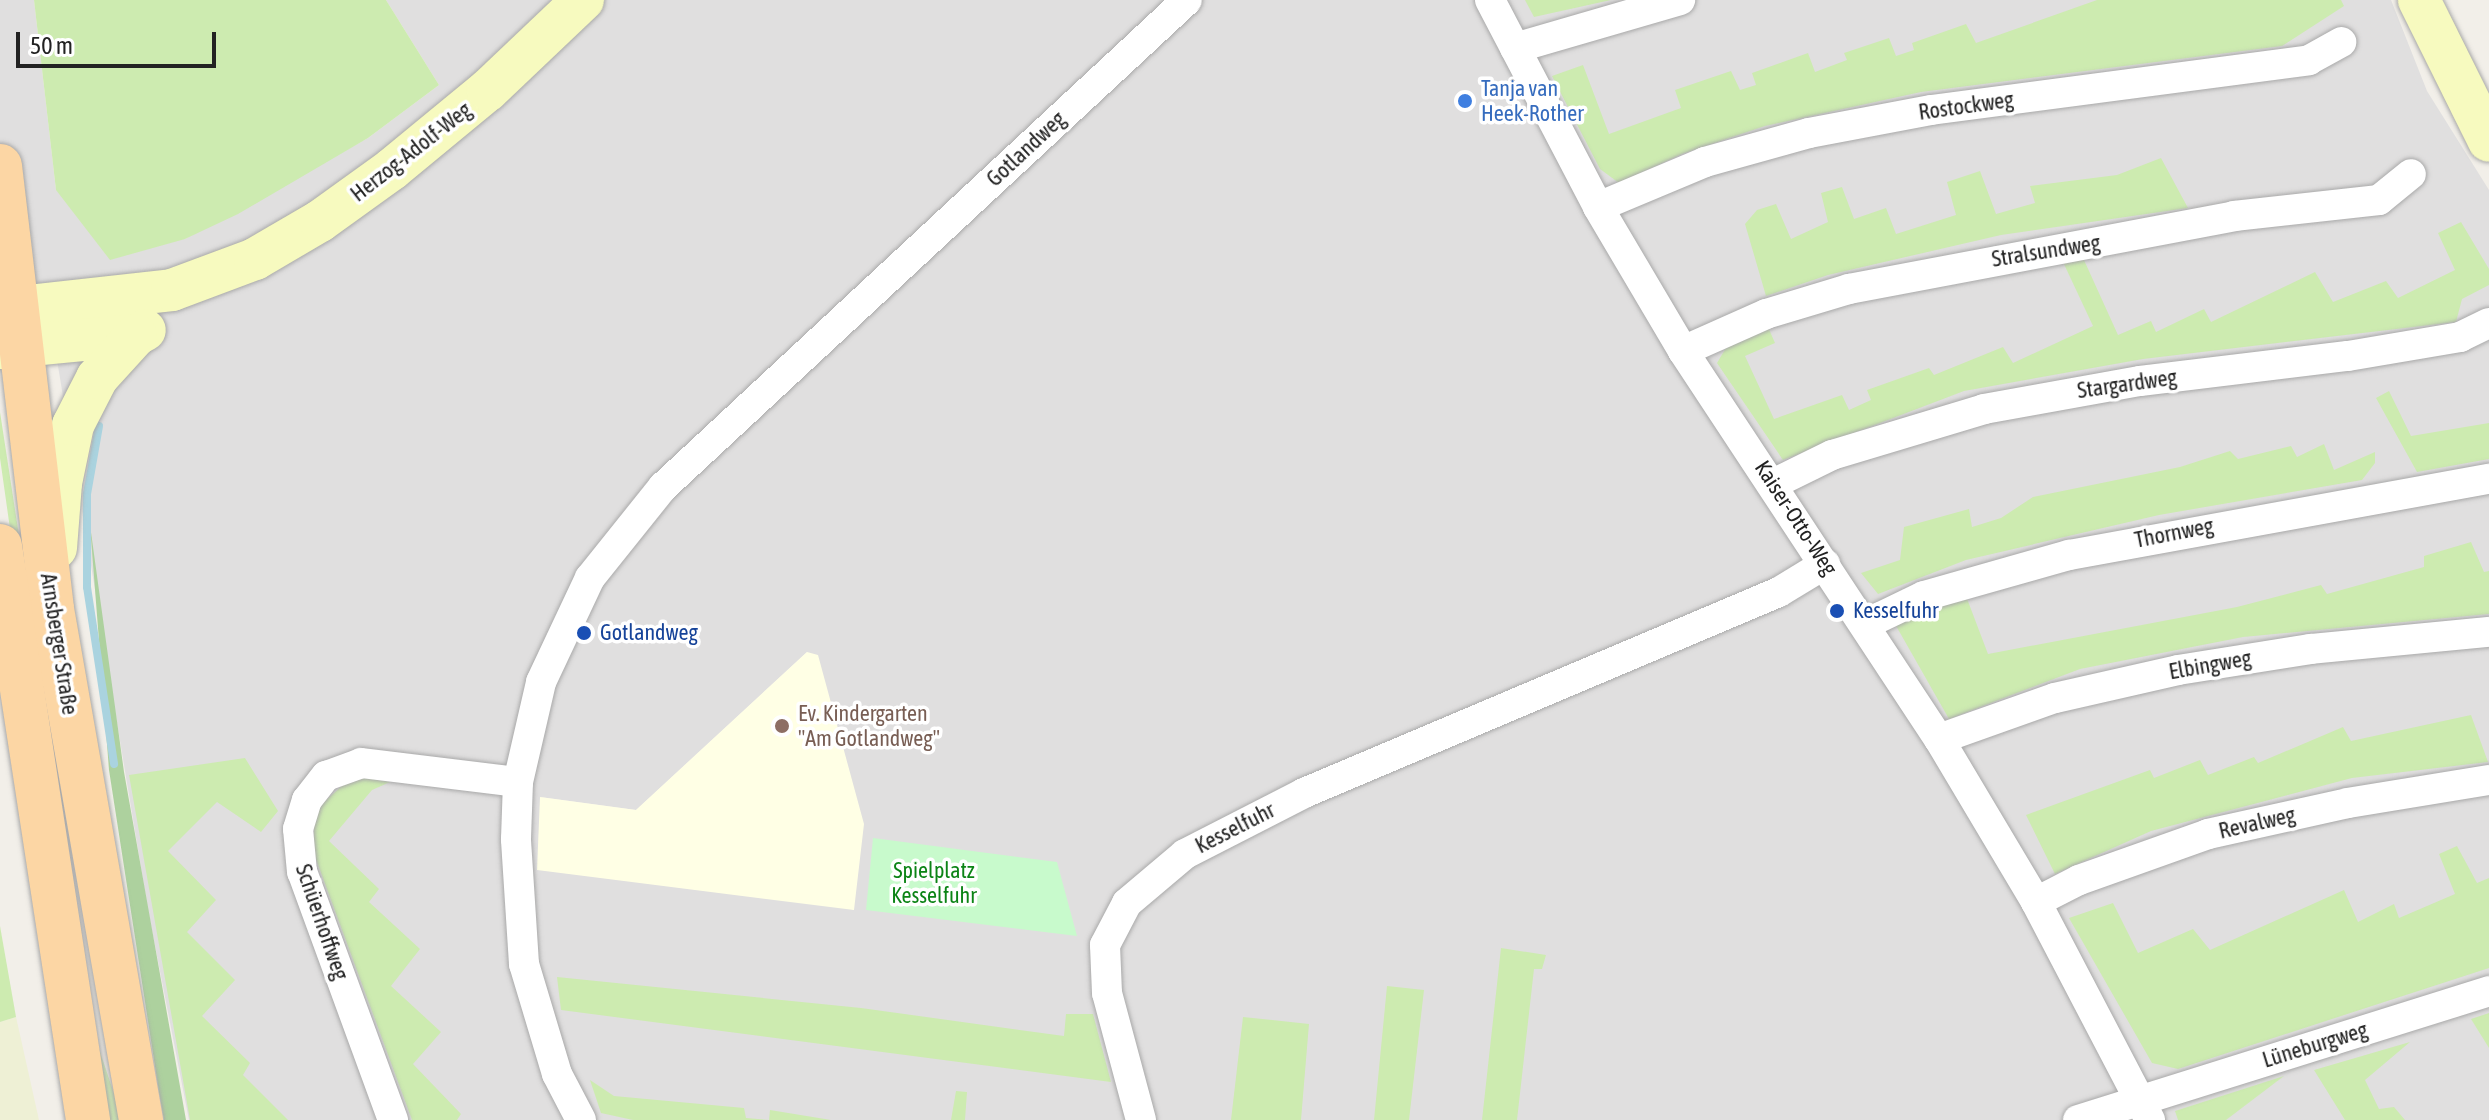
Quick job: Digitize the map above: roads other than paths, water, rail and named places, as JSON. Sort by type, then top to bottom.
[{"type":"main road","name":"Herzog-Adolf-Weg","points":[[52,609],[61,483],[73,425],[97,378],[136,335],[218,276],[320,221],[392,169],[488,90],[583,0]]},
{"type":"main road","points":[[2419,0],[2489,141]]},
{"type":"main road","name":"Arnsberger Straße","points":[[0,166],[9,328],[52,609],[141,1120]]},
{"type":"main road","name":"Herzog-Adolf-Weg","points":[[9,328],[218,276]]},
{"type":"main road","points":[[9,328],[136,335]]},
{"type":"main road","name":"Arnsberger Straße","points":[[0,546],[88,1120]]},
{"type":"street","name":"Gotlandweg","points":[[581,1120],[557,1074],[524,964],[516,873],[518,782],[541,682],[590,578],[663,487],[1187,0]]},
{"type":"street","name":"Kaiser-Otto-Weg","points":[[1490,0],[1598,207],[1683,351],[1868,623],[1939,739],[2036,902],[2146,1110]]},
{"type":"street","points":[[1515,48],[1680,0]]},
{"type":"street","name":"Rostockweg","points":[[1598,207],[1705,162],[1822,130],[1931,110],[2309,60],[2341,42]]},
{"type":"street","name":"Stralsundweg","points":[[1683,351],[1766,314],[1849,289],[2234,216],[2379,200],[2411,174]]},
{"type":"street","name":"Stargardweg","points":[[1775,483],[1832,455],[1984,409],[2126,383],[2348,356],[2460,337],[2489,323]]},
{"type":"street","name":"Thornweg","points":[[1868,623],[1924,596],[2069,555],[2489,479]]},
{"type":"street","name":"Kesselfuhr","points":[[1141,1120],[1107,993],[1105,945],[1127,903],[1185,854],[1304,793],[1779,592],[1825,564]]},
{"type":"street","name":"Elbingweg","points":[[1939,739],[2055,698],[2178,670],[2311,649],[2489,632]]},
{"type":"street","name":"Schüerhoffweg","points":[[393,1120],[302,872],[298,841],[301,814],[315,787],[347,765],[518,782]]},
{"type":"street","name":"Revalweg","points":[[2036,902],[2166,846],[2208,834],[2348,803],[2489,780]]},
{"type":"street","name":"Lüneburgweg","points":[[2146,1110],[2489,991]]},
{"type":"street","points":[[2078,1120],[2146,1110]]},
{"type":"waterway","points":[[99,426],[87,494],[87,587],[114,764]]},
{"type":"place","name":"Tanja van Heek-Rother","points":[[1465,101]]},
{"type":"place","name":"Kesselfuhr","points":[[1837,611]]},
{"type":"place","name":"Gotlandweg","points":[[584,633]]},
{"type":"place","name":"Ev. Kindergarten \"Am Gotlandweg\"","points":[[782,726]]},
{"type":"park label","name":"Spielplatz Kesselfuhr","points":[[934,882]]}]
